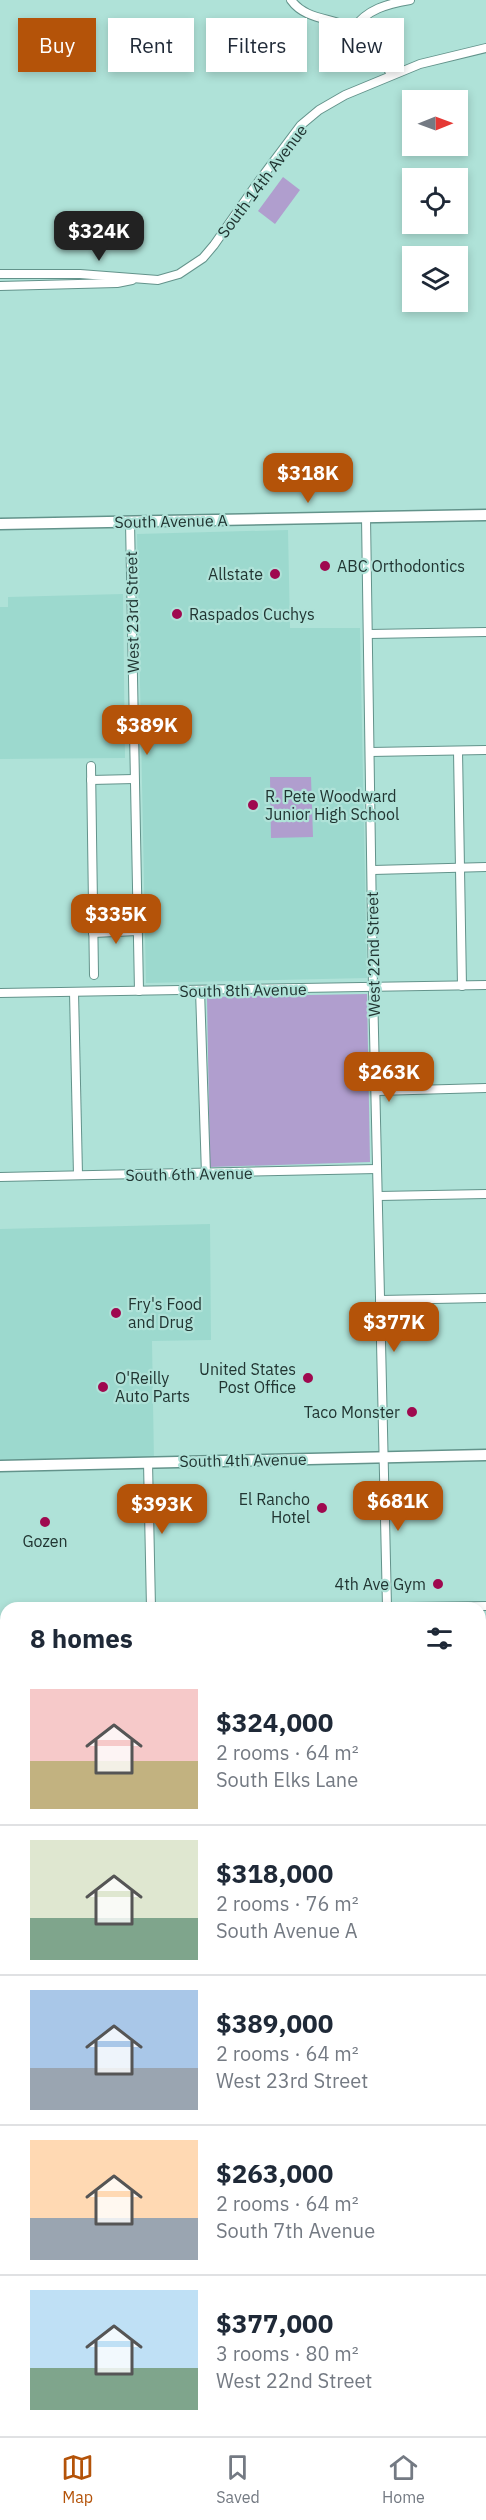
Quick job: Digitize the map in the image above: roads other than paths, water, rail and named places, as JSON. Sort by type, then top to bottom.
[{"type":"main road","name":"South Avenue A","points":[[0,524],[486,515]]},
{"type":"main road","name":"South 4th Avenue","points":[[0,1466],[486,1455]]},
{"type":"street","points":[[291,0],[307,14],[319,18]]},
{"type":"street","points":[[363,18],[368,12],[392,3],[410,0]]},
{"type":"street","name":"South 14th Avenue","points":[[134,279],[158,280],[179,274],[203,258],[309,117],[328,104],[391,75],[440,58],[486,48]]},
{"type":"street","points":[[0,274],[89,274],[134,279]]},
{"type":"street","points":[[0,286],[117,283],[134,279]]},
{"type":"street","name":"West 22nd Street","points":[[366,517],[373,988],[387,1602]]},
{"type":"street","name":"West 23rd Street","points":[[130,522],[139,991]]},
{"type":"street","points":[[369,634],[486,632]]},
{"type":"street","points":[[370,752],[486,750]]},
{"type":"street","points":[[458,751],[462,986]]},
{"type":"street","points":[[91,766],[94,975]]},
{"type":"street","points":[[92,780],[134,779]]},
{"type":"street","points":[[373,870],[486,867]]},
{"type":"street","points":[[93,933],[137,931]]},
{"type":"street","name":"South 8th Avenue","points":[[0,993],[486,985]]},
{"type":"street","points":[[200,990],[206,1174]]},
{"type":"street","points":[[74,992],[78,1174]]},
{"type":"street","points":[[376,1092],[486,1088]]},
{"type":"street","name":"South 6th Avenue","points":[[0,1177],[377,1169]]},
{"type":"street","points":[[379,1196],[486,1194]]},
{"type":"street","points":[[380,1300],[486,1298]]},
{"type":"street","points":[[148,1462],[151,1602]]},
{"type":"place","name":"ABC Orthodontics","points":[[325,566]]},
{"type":"place","name":"Allstate","points":[[275,574]]},
{"type":"place","name":"Raspados Cuchys","points":[[177,614]]},
{"type":"place","name":"R. Pete Woodward Junior High School","points":[[253,805]]},
{"type":"place","name":"Fry's Food and Drug","points":[[116,1313]]},
{"type":"place","name":"United States Post Office","points":[[308,1378]]},
{"type":"place","name":"O'Reilly Auto Parts","points":[[103,1387]]},
{"type":"place","name":"Taco Monster","points":[[412,1412]]},
{"type":"place","name":"El Rancho Hotel","points":[[322,1508]]},
{"type":"place","name":"Gozen","points":[[45,1522]]},
{"type":"place","name":"4th Ave Gym","points":[[438,1584]]}]
